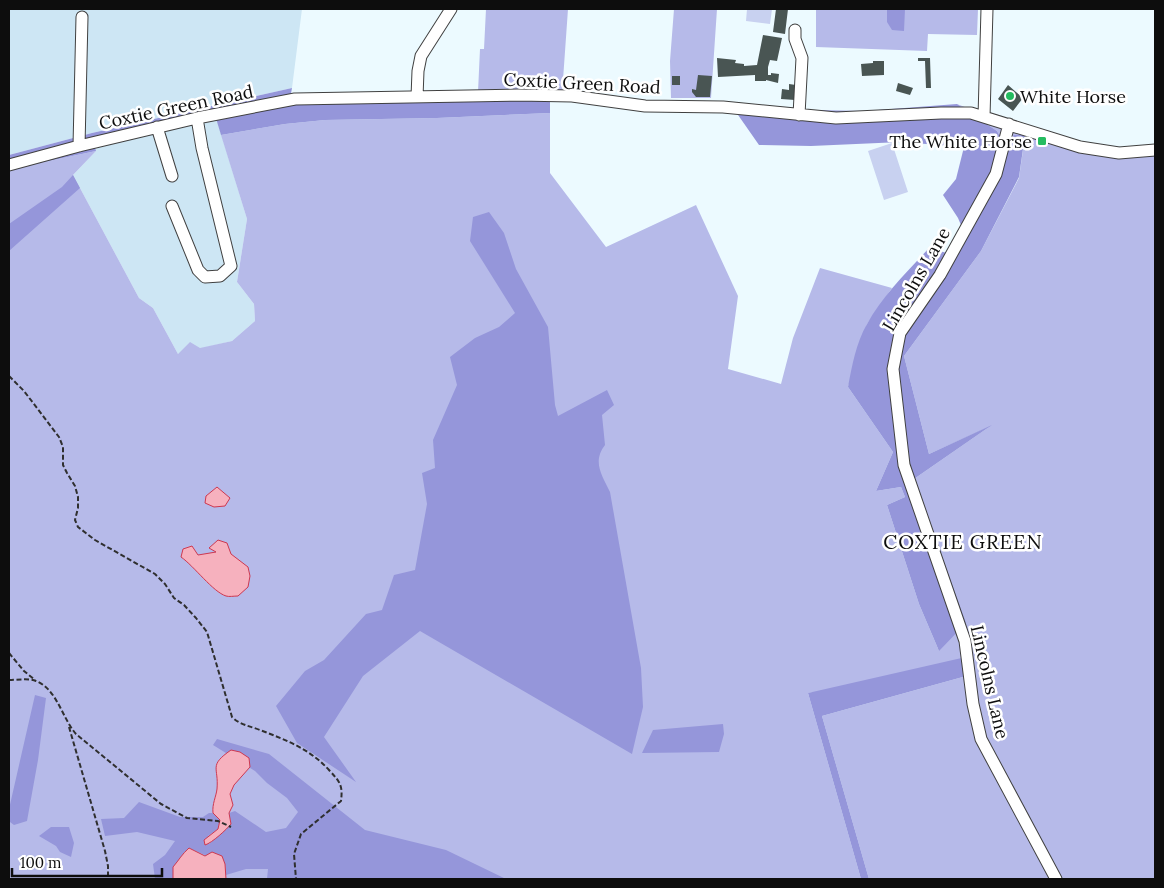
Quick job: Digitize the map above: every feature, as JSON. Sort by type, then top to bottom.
[{"type":"street","points":[[417,97],[420,56],[451,9]]},
{"type":"street","points":[[984,117],[987,9]]},
{"type":"street","points":[[79,146],[82,17]]},
{"type":"street","points":[[795,30],[795,39],[802,58],[799,115]]},
{"type":"street","name":"Coxtie Green Road","points":[[9,166],[79,146],[198,118],[295,99],[518,95],[572,96],[645,106],[723,107],[836,118],[971,113],[1080,147],[1119,153],[1155,150]]},
{"type":"street","points":[[172,206],[198,270],[205,277],[220,276],[230,266],[202,148],[198,118]]},
{"type":"street","name":"Lincolns Lane","points":[[1010,124],[996,174],[940,275],[900,334],[893,369],[904,465],[965,642],[973,704],[981,739],[1056,879]]},
{"type":"street","points":[[157,128],[172,176]]},
{"type":"path","points":[[9,376],[24,391],[59,437],[63,447],[63,465],[75,486],[78,496],[75,520],[78,527],[95,540],[155,574],[165,584],[174,598],[184,605],[206,632],[232,717],[238,723],[256,728],[298,746],[318,758],[338,780],[342,788],[341,801],[301,834],[294,854],[296,879]]},
{"type":"path","points":[[9,653],[24,671],[49,689],[68,725],[105,851],[108,879]]},
{"type":"path","points":[[9,680],[35,680]]},
{"type":"path","points":[[68,725],[89,747],[161,804],[187,818],[218,821],[231,827]]},
{"type":"shaded area","points":[[9,9],[302,9],[292,88],[92,133],[9,155]]},
{"type":"shaded area","points":[[486,9],[568,9],[562,94],[478,92],[480,49],[484,49]]},
{"type":"shaded area","points":[[674,9],[717,9],[711,98],[671,98],[670,61]]},
{"type":"shaded area","points":[[747,9],[772,9],[770,24],[746,21]]},
{"type":"shaded area","points":[[816,9],[978,9],[977,35],[928,34],[927,51],[816,47]]},
{"type":"shaded area","points":[[887,9],[905,9],[904,31],[892,30],[887,22]]},
{"type":"shaded area","points":[[292,88],[290,99],[550,96],[550,113],[325,120],[285,124],[221,135],[215,115],[94,143],[96,151],[9,171],[9,155],[92,133]]},
{"type":"shaded area","points":[[729,102],[811,110],[865,111],[957,104],[997,131],[1004,144],[1014,135],[1025,135],[1019,177],[981,251],[904,356],[929,454],[992,425],[914,479],[966,623],[939,651],[919,604],[887,505],[905,497],[901,487],[876,491],[893,452],[848,387],[860,339],[873,313],[929,248],[954,255],[966,237],[958,218],[943,195],[956,179],[964,147],[901,142],[811,146],[759,145]]},
{"type":"shaded area","points":[[957,104],[1009,124],[1082,147],[1155,149],[1155,879],[869,879],[822,716],[970,675],[808,693],[861,879],[9,879],[9,171],[96,151],[73,175],[139,298],[153,308],[178,354],[190,342],[200,348],[232,341],[255,321],[254,304],[237,282],[247,219],[221,135],[285,124],[325,120],[550,113],[550,173],[606,247],[696,205],[738,296],[728,369],[781,384],[793,338],[820,268],[892,288],[867,324],[848,387],[893,452],[876,491],[901,487],[905,497],[887,505],[919,604],[939,651],[914,479],[989,427],[929,454],[904,356],[981,251],[1019,178],[1025,136],[1004,144],[997,131]]},
{"type":"shaded area","points":[[215,114],[247,219],[237,282],[254,304],[255,321],[232,341],[178,354],[153,308],[139,298],[73,175],[96,151],[94,143]]},
{"type":"shaded area","points":[[892,143],[908,192],[884,200],[868,151]]},
{"type":"shaded area","points":[[73,175],[80,188],[9,251],[9,224],[62,187]]},
{"type":"shaded area","points":[[489,212],[504,233],[516,269],[548,327],[555,405],[558,416],[607,390],[614,405],[602,415],[605,445],[599,457],[599,463],[601,474],[610,492],[641,668],[643,707],[632,754],[420,631],[363,676],[324,737],[356,782],[297,743],[276,706],[305,671],[324,660],[366,614],[382,610],[394,575],[415,570],[427,504],[422,473],[435,468],[433,440],[457,385],[450,357],[475,338],[499,327],[515,313],[470,241],[473,217]]},
{"type":"shaded area","points":[[217,487],[230,498],[225,506],[214,507],[205,503],[206,496]]},
{"type":"shaded area","points":[[218,540],[227,543],[231,554],[248,567],[250,576],[248,587],[238,596],[221,594],[181,557],[183,549],[192,546],[198,555],[216,552],[209,548]]},
{"type":"shaded area","points":[[966,657],[970,675],[822,716],[869,879],[861,879],[808,693]]},
{"type":"shaded area","points":[[35,695],[46,698],[38,760],[27,821],[14,825],[10,822],[9,809]]},
{"type":"shaded area","points":[[723,724],[724,734],[719,752],[642,753],[653,730]]},
{"type":"shaded area","points":[[217,739],[269,754],[365,830],[446,850],[506,879],[267,879],[268,869],[246,869],[226,875],[225,864],[189,848],[173,867],[173,879],[155,879],[153,864],[165,855],[175,841],[137,832],[105,836],[101,819],[124,818],[139,802],[180,817],[203,817],[213,813],[220,820],[218,829],[208,836],[209,844],[231,824],[229,813],[235,811],[266,832],[286,828],[298,812],[287,798],[255,771],[213,745]]},
{"type":"shaded area","points":[[231,750],[240,752],[249,758],[250,767],[234,785],[230,794],[233,805],[229,813],[231,824],[215,839],[205,845],[204,840],[218,829],[220,820],[213,813],[217,789],[216,767],[219,760]]},
{"type":"shaded area","points":[[51,827],[69,827],[74,843],[71,857],[60,852],[56,846],[39,836]]},
{"type":"shaded area","points":[[189,848],[205,856],[212,852],[222,856],[225,864],[226,879],[173,879],[173,867]]},
{"type":"building","points":[[776,9],[788,9],[785,34],[773,32]]},
{"type":"building","points":[[763,35],[782,38],[777,61],[770,60],[768,67],[768,75],[771,75],[771,73],[779,74],[778,83],[766,80],[755,81],[755,75],[718,77],[717,58],[736,60],[735,63],[744,64],[744,66],[757,65]]},
{"type":"building","points":[[918,58],[930,58],[931,88],[926,88],[925,61],[918,61]]},
{"type":"building","points":[[873,61],[884,61],[884,75],[862,76],[861,64],[873,63]]},
{"type":"building","points":[[698,75],[712,76],[710,97],[696,97],[692,92],[692,89],[696,90]]},
{"type":"building","points":[[672,76],[680,76],[680,85],[672,85]]},
{"type":"building","points":[[898,83],[913,88],[910,95],[896,91]]},
{"type":"building","points":[[789,84],[796,85],[795,100],[781,99],[782,89],[789,90]]},
{"type":"building","name":"White Horse","points":[[1008,85],[1023,98],[1013,111],[998,99]]},
{"type":"place","name":"White Horse","points":[[1010,96]]},
{"type":"place","name":"The White Horse","points":[[1042,141]]},
{"type":"district","name":"COXTIE GREEN","points":[[963,541]]}]
